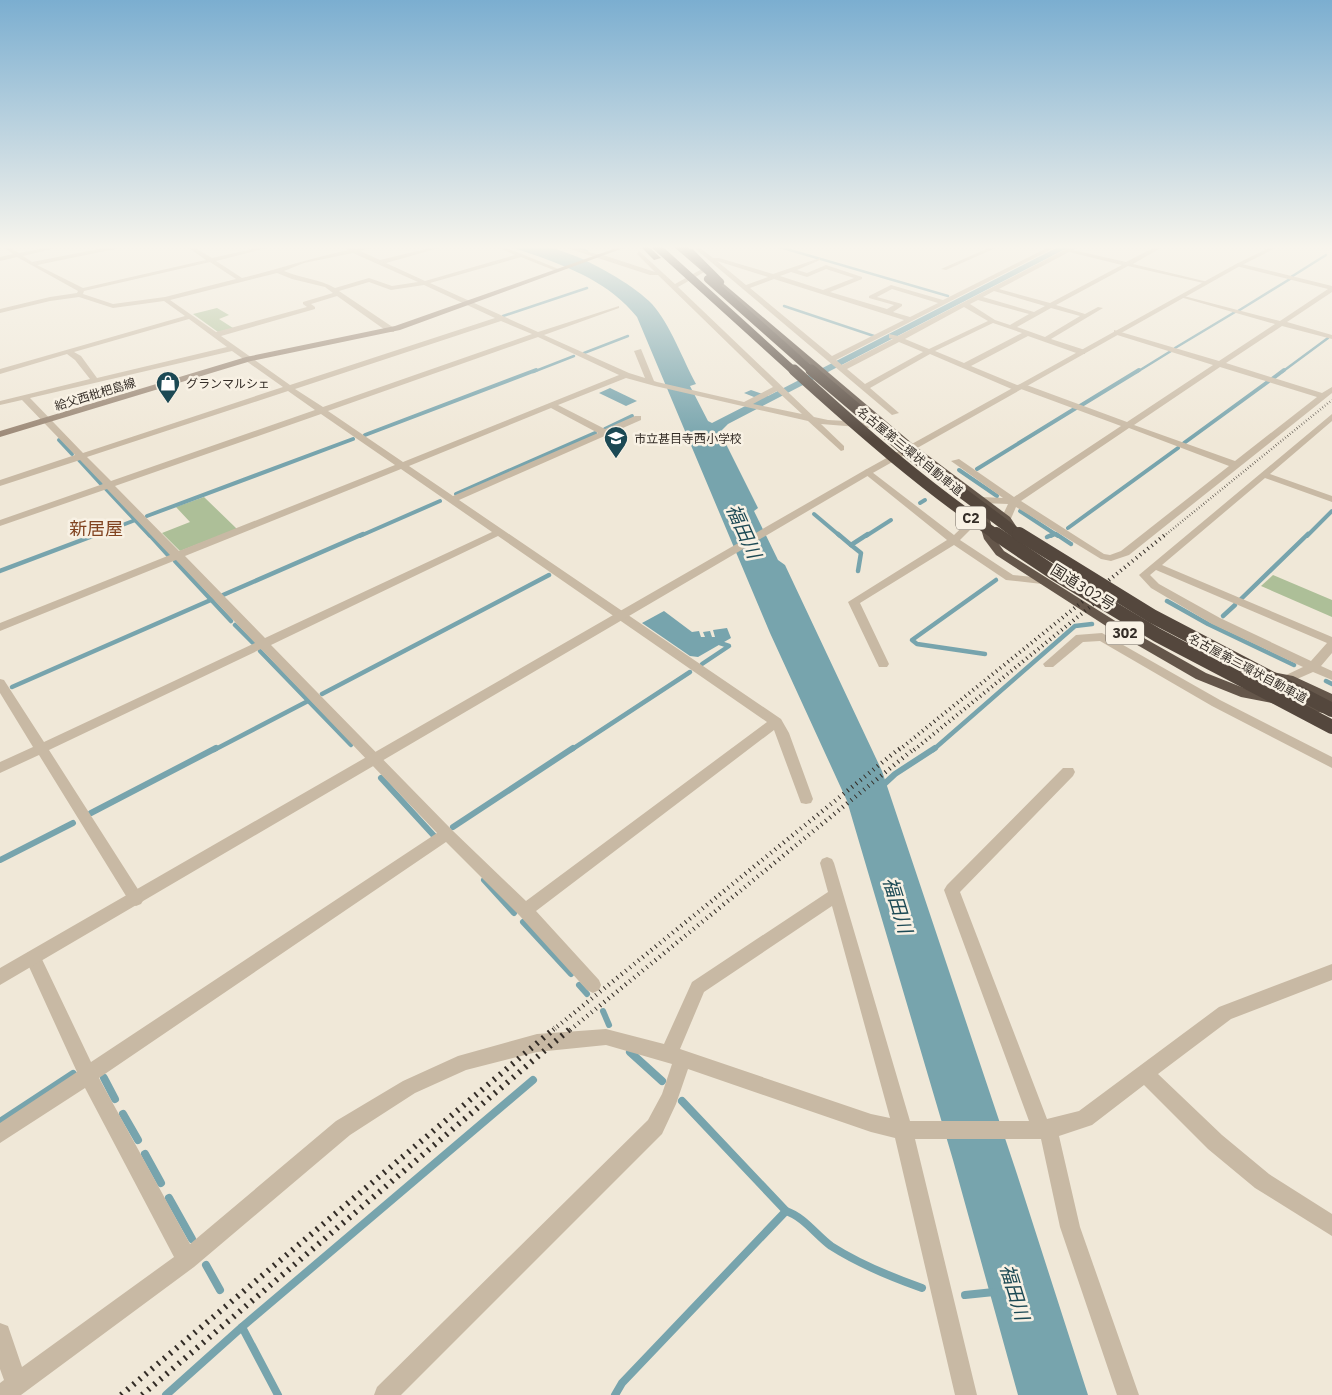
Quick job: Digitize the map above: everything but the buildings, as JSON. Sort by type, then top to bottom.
[{"type":"highway","points":[[724,311],[744,326]]},
{"type":"highway","name":"名古屋第二環状自動車道","points":[[728,311],[898,462],[1007,543],[1157,635],[1332,727]]},
{"type":"highway","name":"名古屋第二環状自動車道","points":[[744,311],[914,458],[1023,538],[1158,618],[1332,710]]},
{"type":"highway","points":[[747,311],[768,332]]},
{"type":"highway","name":"国道302号","points":[[752,311],[911,447],[1006,519],[1022,549],[1034,564],[1145,633],[1192,656],[1216,664],[1288,679],[1332,700]]},
{"type":"highway","name":"国道302号","points":[[967,490],[977,500],[982,513],[987,538],[992,546],[1042,581],[1184,667],[1241,692],[1332,710]]},
{"type":"main road","name":"給父西枇杷島線","points":[[0,434],[250,359],[391,330],[446,311]]},
{"type":"street","points":[[182,311],[321,411],[776,722],[782,733],[806,799]]},
{"type":"street","points":[[215,335],[302,311]]},
{"type":"street","points":[[362,311],[391,330]]},
{"type":"street","points":[[487,311],[626,375],[653,384],[813,420],[887,426]]},
{"type":"street","points":[[0,523],[604,311]]},
{"type":"street","points":[[699,311],[841,448]]},
{"type":"street","points":[[773,311],[895,413]]},
{"type":"street","points":[[833,360],[925,311]]},
{"type":"street","points":[[843,368],[950,311]]},
{"type":"street","points":[[977,311],[993,320],[1082,352]]},
{"type":"street","points":[[1024,311],[1035,314]]},
{"type":"street","points":[[1011,327],[1040,311]]},
{"type":"street","points":[[1070,311],[1086,316]]},
{"type":"street","points":[[1046,339],[1095,311]]},
{"type":"street","points":[[0,977],[911,447],[1155,311]]},
{"type":"street","points":[[1235,311],[1332,337]]},
{"type":"street","points":[[1006,519],[1014,501],[1300,311]]},
{"type":"street","points":[[887,312],[910,319]]},
{"type":"street","points":[[0,372],[190,317]]},
{"type":"street","points":[[0,483],[502,318]]},
{"type":"street","points":[[850,394],[993,320]]},
{"type":"street","points":[[1117,332],[1322,396]]},
{"type":"street","points":[[885,333],[1019,387],[1236,465]]},
{"type":"street","points":[[965,366],[1028,333]]},
{"type":"street","points":[[0,403],[234,348]]},
{"type":"street","points":[[68,351],[78,358],[95,380]]},
{"type":"street","points":[[638,351],[653,384]]},
{"type":"street","points":[[0,627],[626,375]]},
{"type":"street","points":[[747,404],[764,394],[780,388]]},
{"type":"street","points":[[956,460],[1014,501],[1101,556],[1111,558],[1126,553],[1332,389]]},
{"type":"street","points":[[24,397],[377,759],[447,834],[525,910],[593,985]]},
{"type":"street","points":[[552,405],[604,433]]},
{"type":"street","points":[[1332,417],[1144,576],[1155,586],[1216,621],[1332,676]]},
{"type":"street","points":[[451,500],[638,418]]},
{"type":"street","points":[[868,472],[954,540],[1010,578],[1042,581]]},
{"type":"street","points":[[1264,475],[1332,499]]},
{"type":"street","points":[[981,500],[1014,501]]},
{"type":"street","points":[[883,664],[854,602],[954,540],[982,513]]},
{"type":"street","points":[[0,768],[498,532]]},
{"type":"street","points":[[1155,566],[1332,643],[1313,667],[1288,679]]},
{"type":"street","points":[[1049,664],[1080,638],[1102,637],[1190,687],[1332,763]]},
{"type":"street","points":[[1184,667],[1190,687]]},
{"type":"street","points":[[0,683],[136,898]]},
{"type":"street","points":[[525,910],[776,722]]},
{"type":"street","points":[[1068,772],[952,890],[1041,1130],[1070,1227],[1128,1395]]},
{"type":"street","points":[[0,1134],[447,834]]},
{"type":"street","points":[[827,863],[907,1130],[966,1395]]},
{"type":"street","points":[[385,1395],[655,1127],[670,1098],[676,1057],[698,987],[836,895]]},
{"type":"street","points":[[33,958],[88,1075],[188,1260]]},
{"type":"street","points":[[0,1334],[9,1389],[188,1260],[343,1128],[408,1087],[464,1062],[537,1043],[606,1037],[676,1057],[871,1123],[907,1130],[1041,1130],[1085,1118],[1225,1013],[1332,972]]},
{"type":"street","points":[[1144,1073],[1215,1142],[1262,1181],[1332,1226]]},
{"type":"green space","points":[[205,311],[222,311],[229,315],[219,319],[233,328],[218,332],[193,314]]},
{"type":"green space","points":[[204,497],[237,529],[180,551],[162,533],[190,522],[176,507]]},
{"type":"green space","points":[[1273,575],[1332,600],[1332,617],[1261,586]]},
{"type":"water","name":"福田川","points":[[632,311],[659,312],[696,384],[690,386],[708,421],[712,423],[759,399],[744,393],[751,390],[768,396],[933,311],[946,311],[728,424],[720,432],[758,508],[754,511],[778,560],[785,565],[882,771],[1015,1168],[1088,1395],[1018,1395],[953,1160],[847,801],[770,633],[637,317]]},
{"type":"water","points":[[610,388],[637,401],[626,406],[599,393]]},
{"type":"water","points":[[664,611],[692,632],[699,631],[701,637],[705,637],[703,632],[710,631],[712,637],[715,637],[713,630],[727,628],[731,638],[698,657],[690,656],[642,623]]},
{"type":"waterway","points":[[503,316],[518,311]]},
{"type":"waterway","points":[[799,311],[874,336]]},
{"type":"waterway","points":[[1175,348],[1235,312]]},
{"type":"waterway","points":[[584,353],[628,336]]},
{"type":"waterway","points":[[1282,372],[1328,338]]},
{"type":"waterway","points":[[1137,372],[1171,351]]},
{"type":"waterway","points":[[533,372],[574,356]]},
{"type":"waterway","points":[[365,435],[536,370]]},
{"type":"waterway","points":[[1080,406],[1139,370]]},
{"type":"waterway","points":[[1272,379],[1284,370]]},
{"type":"waterway","points":[[1184,443],[1269,381]]},
{"type":"waterway","points":[[977,469],[1076,408]]},
{"type":"waterway","points":[[605,429],[632,416]]},
{"type":"waterway","points":[[456,494],[595,433]]},
{"type":"waterway","points":[[147,516],[353,439]]},
{"type":"waterway","points":[[59,440],[72,454]]},
{"type":"waterway","points":[[1068,528],[1178,448]]},
{"type":"waterway","points":[[79,460],[101,484]]},
{"type":"waterway","points":[[959,470],[997,496]]},
{"type":"waterway","points":[[106,489],[135,520]]},
{"type":"waterway","points":[[920,503],[925,500]]},
{"type":"waterway","points":[[360,536],[440,501]]},
{"type":"waterway","points":[[1020,511],[1055,534]]},
{"type":"waterway","points":[[1307,536],[1332,511]]},
{"type":"waterway","points":[[814,514],[840,536]]},
{"type":"waterway","points":[[94,536],[135,520]]},
{"type":"waterway","points":[[135,520],[150,536]]},
{"type":"waterway","points":[[866,536],[891,520]]},
{"type":"waterway","points":[[0,571],[98,534]]},
{"type":"waterway","points":[[149,534],[168,555]]},
{"type":"waterway","points":[[223,595],[363,534]]},
{"type":"waterway","points":[[838,534],[851,545]]},
{"type":"waterway","points":[[851,545],[868,534]]},
{"type":"waterway","points":[[1047,537],[1054,534]]},
{"type":"waterway","points":[[1051,536],[1055,534]]},
{"type":"waterway","points":[[1056,534],[1071,544]]},
{"type":"waterway","points":[[1241,599],[1308,534]]},
{"type":"waterway","points":[[851,545],[861,553],[858,571]]},
{"type":"waterway","points":[[175,561],[211,600]]},
{"type":"waterway","points":[[322,694],[549,575]]},
{"type":"waterway","points":[[985,654],[917,644],[912,640],[996,580]]},
{"type":"waterway","points":[[12,687],[211,600]]},
{"type":"waterway","points":[[211,600],[231,621]]},
{"type":"waterway","points":[[1167,601],[1208,624],[1294,665]]},
{"type":"waterway","points":[[1223,616],[1235,605]]},
{"type":"waterway","points":[[933,750],[1075,626],[1092,624]]},
{"type":"waterway","points":[[235,625],[253,643]]},
{"type":"waterway","points":[[702,664],[729,646],[717,642]]},
{"type":"waterway","points":[[260,651],[351,745]]},
{"type":"waterway","points":[[571,750],[690,672]]},
{"type":"waterway","points":[[1326,681],[1332,684]]},
{"type":"waterway","points":[[214,750],[308,701]]},
{"type":"waterway","points":[[91,813],[216,748]]},
{"type":"waterway","points":[[453,827],[573,748]]},
{"type":"waterway","points":[[881,787],[895,774],[935,748]]},
{"type":"waterway","points":[[381,778],[436,838]]},
{"type":"waterway","points":[[0,860],[73,823]]},
{"type":"waterway","points":[[484,880],[514,913]]},
{"type":"waterway","points":[[523,922],[571,974]]},
{"type":"waterway","points":[[579,985],[587,994]]},
{"type":"waterway","points":[[603,1011],[609,1025]]},
{"type":"waterway","points":[[630,1052],[662,1081]]},
{"type":"waterway","points":[[0,1122],[73,1074]]},
{"type":"waterway","points":[[104,1078],[115,1099]]},
{"type":"waterway","points":[[242,1327],[533,1080]]},
{"type":"waterway","points":[[682,1101],[786,1211]]},
{"type":"waterway","points":[[123,1114],[138,1140]]},
{"type":"waterway","points":[[145,1154],[161,1183]]},
{"type":"waterway","points":[[169,1198],[192,1239]]},
{"type":"waterway","points":[[615,1395],[622,1383],[786,1211]]},
{"type":"waterway","points":[[786,1211],[799,1217],[825,1242],[842,1253],[875,1270],[922,1288]]},
{"type":"waterway","points":[[206,1265],[220,1290]]},
{"type":"waterway","name":"福田川","points":[[965,1295],[994,1292]]},
{"type":"waterway","points":[[166,1395],[242,1327]]},
{"type":"waterway","points":[[242,1327],[278,1395]]},
{"type":"railway","points":[[1164,536],[1332,400]]},
{"type":"railway","points":[[899,750],[1166,534]]},
{"type":"railway","points":[[914,750],[1101,598]]},
{"type":"railway","points":[[553,1030],[900,748]]},
{"type":"railway","points":[[570,1030],[915,748]]},
{"type":"railway","points":[[121,1395],[555,1028]]},
{"type":"railway","points":[[142,1395],[571,1028]]},
{"type":"place","name":"グランマルシェ","points":[[168,404]]},
{"type":"place","name":"市立甚目寺西小学校","points":[[616,459]]},
{"type":"district","name":"新居屋","points":[[96,528]]}]
